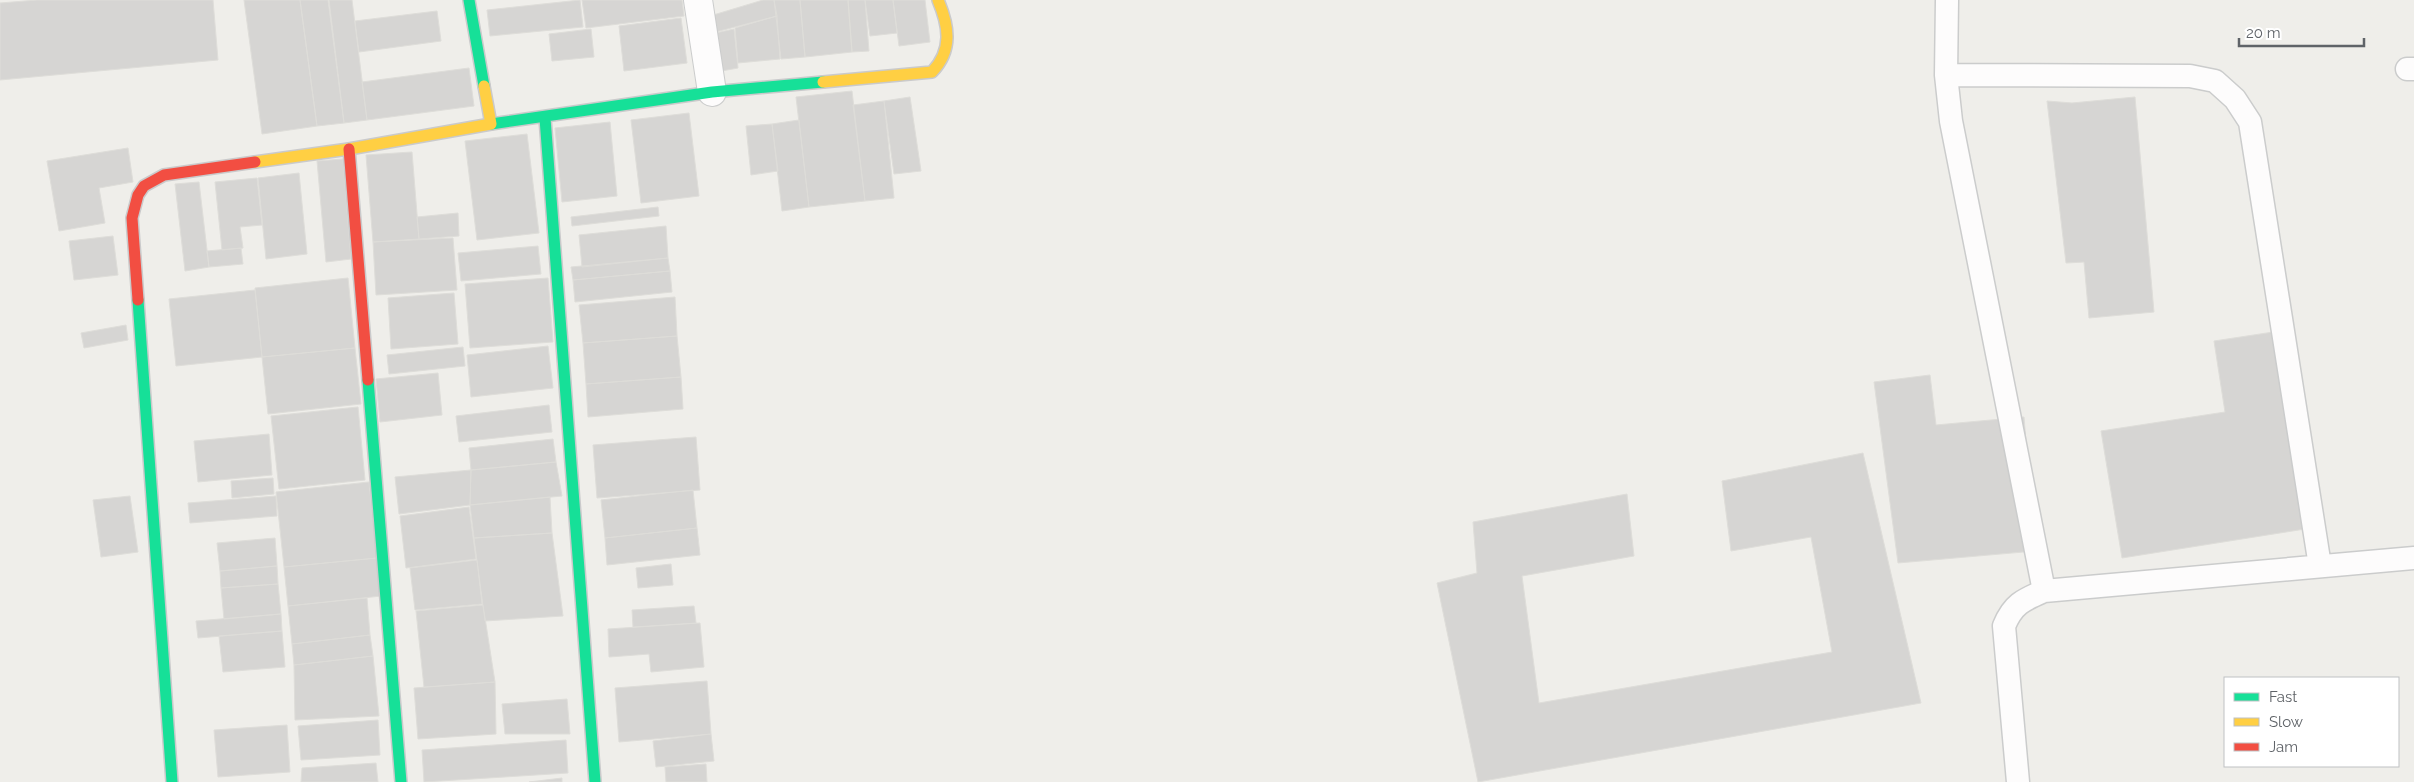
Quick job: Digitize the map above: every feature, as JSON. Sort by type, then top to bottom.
[{"type":"street","points":[[469,0],[491,124]]},
{"type":"street","points":[[698,0],[712,92]]},
{"type":"street","points":[[172,782],[132,218],[138,195],[147,181],[164,175],[349,149],[491,124],[545,118],[712,92],[932,72],[943,63],[948,43],[946,16],[938,0]]},
{"type":"street","points":[[545,118],[595,782]]},
{"type":"street","points":[[349,149],[401,782]]},
{"type":"lane","points":[[1948,0],[1946,75],[1950,121],[2044,591]]},
{"type":"lane","points":[[1946,75],[2190,76],[2215,81],[2235,99],[2250,122],[2320,566]]},
{"type":"lane","points":[[2018,782],[2004,626],[2011,610],[2026,599],[2044,591],[2414,558]]},
{"type":"building","points":[[37,0],[213,0],[218,60],[0,80],[0,3]]},
{"type":"building","points":[[244,0],[300,0],[317,126],[262,134]]},
{"type":"building","points":[[300,0],[328,0],[344,123],[317,126]]},
{"type":"building","points":[[329,0],[352,0],[367,120],[344,123]]},
{"type":"building","points":[[580,0],[583,27],[490,36],[487,10]]},
{"type":"building","points":[[582,0],[682,0],[684,16],[586,28]]},
{"type":"building","points":[[763,0],[774,0],[777,16],[712,33],[710,16]]},
{"type":"building","points":[[774,0],[800,0],[805,57],[781,59]]},
{"type":"building","points":[[800,0],[848,0],[852,52],[805,57]]},
{"type":"building","points":[[848,0],[865,0],[869,51],[852,52]]},
{"type":"building","points":[[865,0],[893,0],[897,33],[870,36]]},
{"type":"building","points":[[893,0],[925,0],[930,42],[899,46]]},
{"type":"building","points":[[437,11],[441,41],[359,52],[355,21]]},
{"type":"building","points":[[777,16],[780,59],[738,63],[735,28]]},
{"type":"building","points":[[681,18],[687,63],[624,71],[619,26]]},
{"type":"building","points":[[591,29],[594,57],[552,61],[549,34]]},
{"type":"building","points":[[734,29],[738,68],[716,72],[711,34]]},
{"type":"building","points":[[469,68],[474,106],[367,120],[362,82]]},
{"type":"building","points":[[852,91],[865,201],[809,207],[796,97]]},
{"type":"building","points":[[910,97],[921,171],[894,174],[884,101]]},
{"type":"building","points":[[2135,97],[2154,312],[2089,318],[2084,262],[2066,263],[2047,101],[2072,103]]},
{"type":"building","points":[[884,101],[894,198],[865,201],[853,105]]},
{"type":"building","points":[[689,113],[699,196],[641,203],[631,120]]},
{"type":"building","points":[[799,120],[809,207],[782,211],[772,124]]},
{"type":"building","points":[[610,122],[617,196],[562,202],[555,128]]},
{"type":"building","points":[[772,124],[778,171],[751,175],[746,126]]},
{"type":"building","points":[[527,134],[539,233],[477,240],[465,141]]},
{"type":"building","points":[[128,148],[133,182],[99,188],[105,223],[59,231],[47,161]]},
{"type":"building","points":[[412,152],[419,239],[373,242],[366,155]]},
{"type":"building","points":[[343,159],[351,259],[326,262],[317,161]]},
{"type":"building","points":[[299,173],[307,254],[266,259],[258,178]]},
{"type":"building","points":[[257,178],[262,225],[240,227],[243,248],[222,250],[215,182]]},
{"type":"building","points":[[199,182],[209,267],[185,271],[175,184]]},
{"type":"building","points":[[658,207],[659,216],[572,226],[571,217]]},
{"type":"building","points":[[458,213],[459,236],[419,239],[417,217]]},
{"type":"building","points":[[666,226],[668,258],[582,267],[579,235]]},
{"type":"building","points":[[113,236],[118,275],[74,280],[69,241]]},
{"type":"building","points":[[453,238],[457,290],[376,295],[373,242]]},
{"type":"building","points":[[538,246],[541,274],[461,281],[458,253]]},
{"type":"building","points":[[241,248],[243,264],[209,267],[207,251]]},
{"type":"building","points":[[668,258],[670,271],[573,280],[571,267]]},
{"type":"building","points":[[670,271],[672,292],[575,302],[573,280]]},
{"type":"building","points":[[348,278],[355,348],[262,357],[255,288]]},
{"type":"building","points":[[548,278],[553,342],[470,348],[465,284]]},
{"type":"building","points":[[255,290],[262,357],[176,366],[169,299]]},
{"type":"building","points":[[454,293],[458,344],[391,349],[388,298]]},
{"type":"building","points":[[675,297],[677,336],[583,343],[579,305]]},
{"type":"building","points":[[126,325],[128,340],[84,348],[81,333]]},
{"type":"building","points":[[2293,329],[2324,526],[2122,558],[2101,431],[2225,412],[2214,341]]},
{"type":"building","points":[[677,336],[681,377],[586,384],[583,343]]},
{"type":"building","points":[[548,346],[553,388],[471,397],[467,355]]},
{"type":"building","points":[[463,347],[465,366],[389,374],[387,355]]},
{"type":"building","points":[[355,348],[361,404],[268,414],[262,357]]},
{"type":"building","points":[[438,373],[442,415],[380,422],[376,379]]},
{"type":"building","points":[[1930,375],[1936,425],[2024,417],[2035,551],[1898,563],[1874,382]]},
{"type":"building","points":[[681,377],[683,409],[588,417],[586,384]]},
{"type":"building","points":[[549,405],[552,432],[459,442],[456,416]]},
{"type":"building","points":[[358,407],[365,480],[279,489],[271,416]]},
{"type":"building","points":[[269,434],[272,475],[198,482],[194,441]]},
{"type":"building","points":[[696,437],[700,490],[597,498],[593,445]]},
{"type":"building","points":[[553,439],[556,462],[471,470],[469,448]]},
{"type":"building","points":[[1863,453],[1921,703],[1478,782],[1437,583],[1477,573],[1473,522],[1627,494],[1634,556],[1522,576],[1539,703],[1832,652],[1811,537],[1731,551],[1722,481]]},
{"type":"building","points":[[556,462],[562,496],[470,505],[471,470]]},
{"type":"building","points":[[471,470],[470,505],[399,514],[395,477]]},
{"type":"building","points":[[273,478],[274,494],[232,498],[231,481]]},
{"type":"building","points":[[369,482],[377,558],[284,567],[276,492]]},
{"type":"building","points":[[693,490],[697,528],[605,538],[601,500]]},
{"type":"building","points":[[130,496],[138,552],[101,557],[93,500]]},
{"type":"building","points":[[276,496],[277,516],[190,523],[188,503]]},
{"type":"building","points":[[550,497],[552,533],[474,538],[470,505]]},
{"type":"building","points":[[469,507],[476,559],[406,568],[400,516]]},
{"type":"building","points":[[697,528],[700,555],[607,565],[605,538]]},
{"type":"building","points":[[552,533],[563,616],[485,621],[474,538]]},
{"type":"building","points":[[275,538],[277,566],[220,571],[217,543]]},
{"type":"building","points":[[377,558],[381,596],[288,606],[284,567]]},
{"type":"building","points":[[477,560],[482,604],[415,610],[410,568]]},
{"type":"building","points":[[671,564],[673,585],[638,588],[636,568]]},
{"type":"building","points":[[277,566],[278,584],[221,588],[220,571]]},
{"type":"building","points":[[278,584],[281,614],[224,619],[221,588]]},
{"type":"building","points":[[367,598],[370,635],[292,644],[288,606]]},
{"type":"building","points":[[483,605],[495,682],[424,687],[416,611]]},
{"type":"building","points":[[694,606],[696,623],[633,627],[632,610]]},
{"type":"building","points":[[281,614],[282,631],[198,638],[196,621]]},
{"type":"building","points":[[700,623],[704,667],[651,672],[649,654],[609,657],[608,629]]},
{"type":"building","points":[[282,631],[285,667],[223,672],[219,636]]},
{"type":"building","points":[[370,635],[373,656],[294,665],[292,644]]},
{"type":"building","points":[[373,656],[379,716],[295,720],[294,665]]},
{"type":"building","points":[[707,681],[711,734],[619,742],[615,688]]},
{"type":"building","points":[[495,682],[496,734],[418,739],[414,688]]},
{"type":"building","points":[[567,699],[570,734],[505,734],[502,704]]},
{"type":"building","points":[[378,720],[380,755],[301,760],[298,726]]},
{"type":"building","points":[[287,725],[290,772],[218,777],[214,730]]},
{"type":"building","points":[[711,734],[714,761],[656,767],[653,741]]},
{"type":"building","points":[[566,740],[568,773],[424,782],[422,750]]},
{"type":"building","points":[[376,763],[378,782],[301,782],[302,768]]},
{"type":"building","points":[[706,764],[707,782],[666,782],[665,767]]},
{"type":"building","points":[[562,778],[562,782],[529,782]]},
{"type":"traffic: fast","points":[[469,0],[484,86]]},
{"type":"traffic: fast","points":[[491,124],[712,92],[823,82]]},
{"type":"traffic: fast","points":[[545,118],[595,782]]},
{"type":"traffic: fast","points":[[138,300],[172,782]]},
{"type":"traffic: fast","points":[[368,380],[401,782]]},
{"type":"traffic: slow","points":[[823,82],[932,72],[939,64],[943,55],[947,38],[945,19],[938,0]]},
{"type":"traffic: slow","points":[[255,162],[349,149],[491,124],[484,86]]},
{"type":"traffic: jam","points":[[349,149],[368,380]]},
{"type":"traffic: jam","points":[[138,300],[132,218],[138,195],[144,186],[164,175],[255,162]]}]
